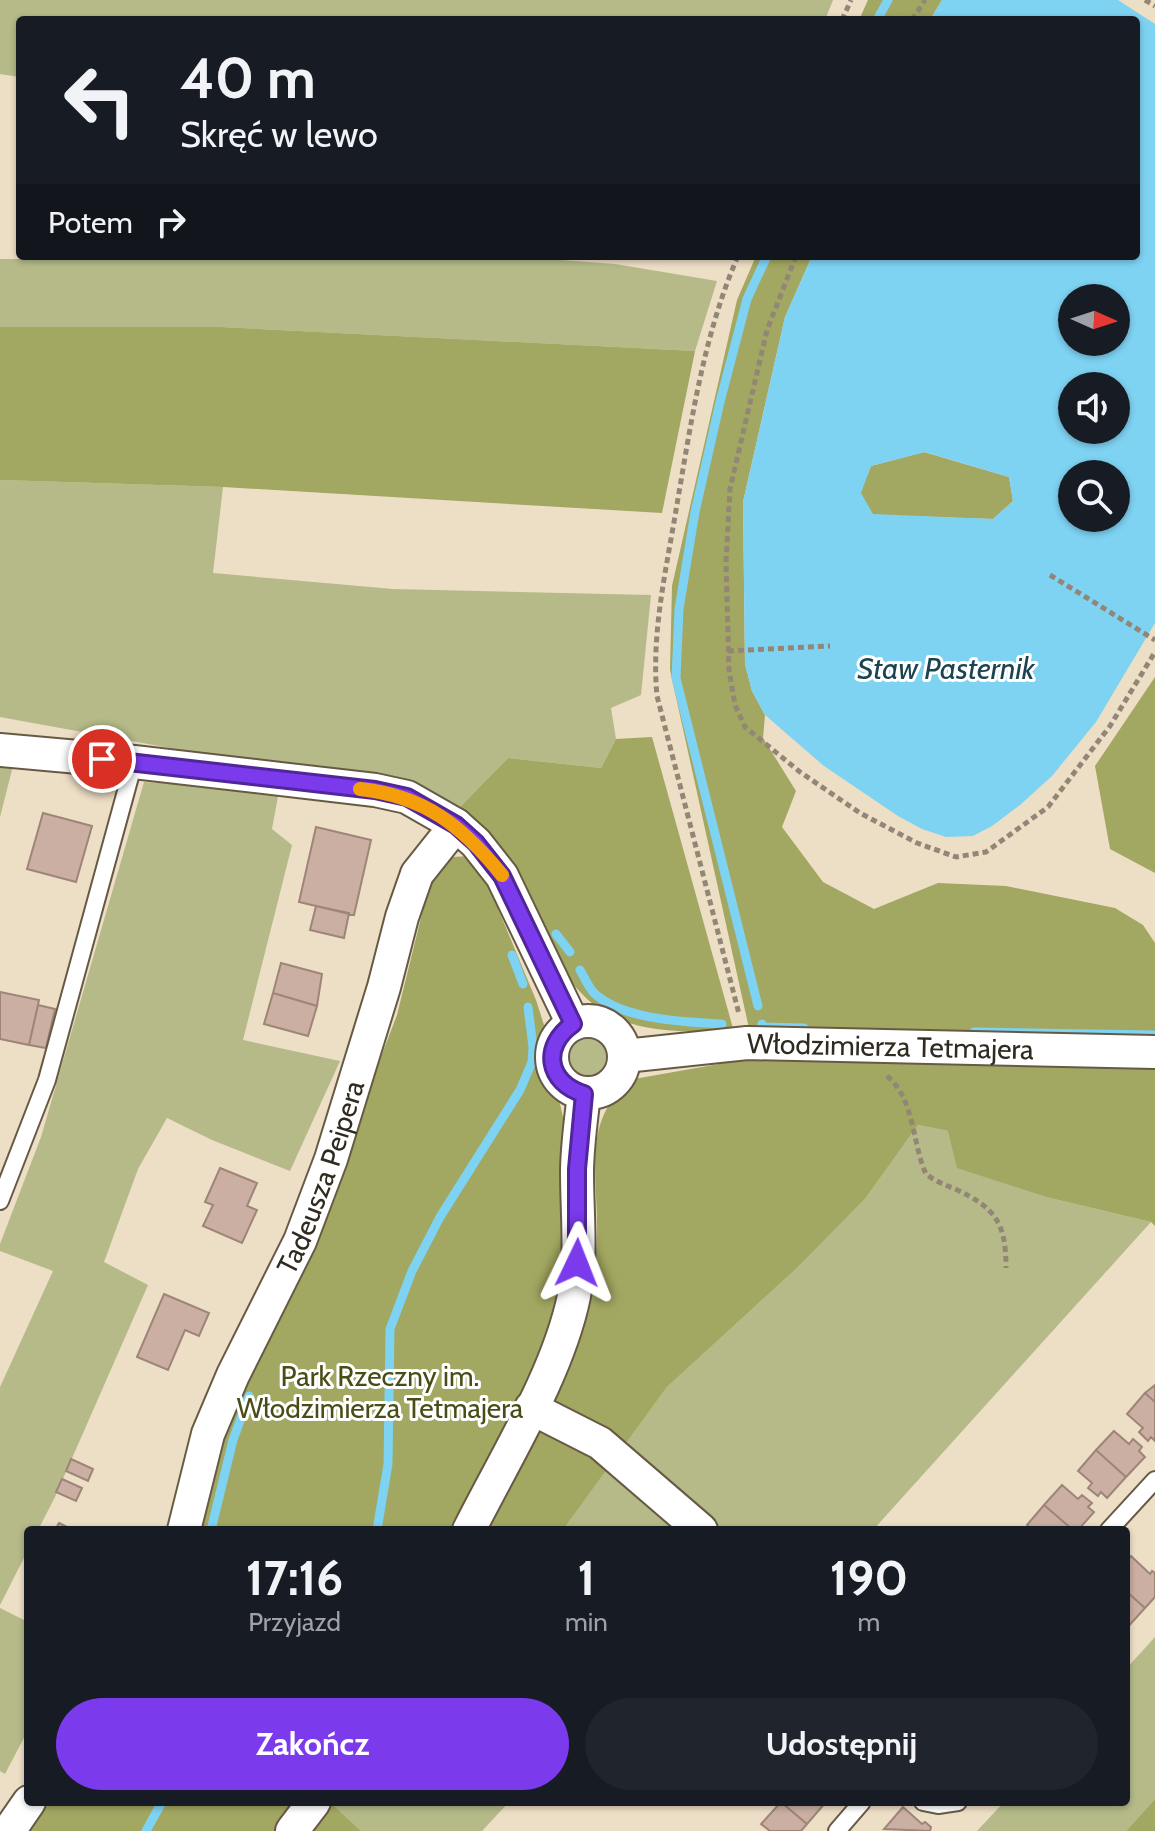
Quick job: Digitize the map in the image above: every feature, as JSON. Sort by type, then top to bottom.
[{"type":"street","points":[[0,750],[134,762],[375,790],[407,797],[456,825],[476,843],[502,876],[573,1024]]},
{"type":"street","name":"Tadeusza Peipera","points":[[185,1526],[208,1434],[233,1375],[300,1241],[331,1159],[417,874],[456,825]]},
{"type":"street","points":[[585,1021],[608,1026],[622,1045],[625,1056],[617,1080],[596,1093],[584,1094],[563,1083],[552,1063],[556,1040],[573,1024],[585,1021]]},
{"type":"street","name":"Włodzimierza Tetmajera","points":[[625,1056],[747,1043],[1155,1052]]},
{"type":"street","points":[[471,1526],[531,1408],[560,1343],[575,1294],[579,1232],[577,1169],[584,1094]]},
{"type":"street","points":[[531,1408],[600,1443],[696,1526]]},
{"type":"street","points":[[9,1831],[26,1806]]},
{"type":"street","points":[[292,1831],[311,1806]]},
{"type":"lane","points":[[0,1201],[47,1080],[134,762]]},
{"type":"lane","points":[[1113,1526],[1155,1480]]},
{"type":"lane","points":[[837,1831],[859,1806]]},
{"type":"path","points":[[1145,0],[1155,6]]},
{"type":"path","points":[[736,260],[726,282],[702,366],[665,573],[654,662],[657,696],[747,1043]]},
{"type":"path","points":[[794,260],[767,330],[730,489],[726,562],[728,651],[735,705],[745,727],[800,772],[860,813],[917,843],[956,857],[986,852],[1048,807],[1110,726],[1155,652]]},
{"type":"path","points":[[1050,575],[1155,640]]},
{"type":"path","points":[[728,651],[830,646]]},
{"type":"path","points":[[849,1044],[895,1083],[912,1124],[926,1174],[978,1200],[1002,1227],[1006,1241],[1006,1268]]},
{"type":"green space","points":[[0,0],[833,0],[827,16],[16,16],[16,76],[0,74]]},
{"type":"green space","points":[[868,0],[942,0],[932,16],[861,16]]},
{"type":"green space","points":[[0,259],[562,260],[615,264],[717,281],[695,351],[221,327],[0,327]]},
{"type":"green space","points":[[754,260],[810,260],[785,317],[743,502],[745,664],[752,691],[765,715],[763,738],[796,791],[782,827],[823,882],[874,909],[938,883],[1006,886],[1115,908],[1143,925],[1155,943],[1155,1038],[750,1033],[670,670],[672,586],[737,300]]},
{"type":"green space","points":[[0,327],[221,327],[695,351],[662,513],[223,487],[0,480]]},
{"type":"green space","points":[[924,452],[1009,477],[1013,501],[993,519],[873,515],[860,493],[871,466]]},
{"type":"green space","points":[[0,480],[223,487],[213,573],[393,589],[651,595],[641,695],[611,708],[616,739],[601,768],[508,758],[460,807],[399,782],[181,750],[0,717]]},
{"type":"green space","points":[[1155,677],[1155,873],[1110,849],[1095,766]]},
{"type":"green space","points":[[652,737],[734,1032],[646,1027],[618,1019],[596,1006],[560,966],[507,865],[482,829],[460,807],[508,758],[601,768],[616,739]]},
{"type":"green space","points":[[0,763],[13,766],[0,817]]},
{"type":"green space","points":[[144,782],[279,791],[272,829],[292,845],[243,1040],[340,1061],[290,1171],[167,1118],[138,1169],[104,1262],[148,1285],[55,1497],[40,1526],[24,1526],[24,1558],[0,1605],[0,1387],[53,1271],[0,1251],[0,1244],[41,1137]]},
{"type":"green space","name":"Park Rzeczny im. Włodzimierza Tetmajera","points":[[471,856],[479,863],[536,1000],[544,1025],[540,1040],[547,1075],[557,1091],[563,1117],[565,1276],[545,1343],[517,1412],[458,1526],[169,1526],[249,1359],[305,1256],[397,1015],[434,865],[452,857]]},
{"type":"green space","points":[[588,1039],[601,1044],[606,1057],[601,1070],[588,1075],[575,1070],[570,1057],[575,1044]]},
{"type":"green space","name":"Park Rzeczny im. Włodzimierza Tetmajera","points":[[753,1058],[1155,1063],[1155,1226],[1151,1222],[1050,1198],[957,1168],[948,1131],[918,1125],[865,1199],[797,1268],[667,1387],[566,1526],[488,1526],[580,1333],[589,1301],[596,1248],[595,1171],[599,1130],[605,1112],[617,1094],[634,1079]]},
{"type":"green space","points":[[918,1125],[948,1131],[1050,1198],[1151,1222],[877,1526],[566,1526],[667,1387],[797,1268],[865,1199]]},
{"type":"green space","points":[[0,1608],[24,1620],[24,1738],[5,1774],[0,1771]]},
{"type":"green space","points":[[1155,1637],[1155,1799],[1126,1831],[977,1831],[1000,1806],[1130,1806],[1130,1665]]},
{"type":"green space","points":[[24,1786],[24,1806],[299,1806],[279,1831],[0,1831]]},
{"type":"green space","points":[[1155,1799],[1155,1831],[1126,1831]]},
{"type":"green space","points":[[327,1806],[334,1806],[361,1831],[308,1831]]},
{"type":"green space","points":[[334,1806],[505,1806],[482,1831],[361,1831]]},
{"type":"water","name":"Staw Pasternik","points":[[942,0],[1118,0],[1155,24],[1155,623],[1096,722],[1052,776],[992,826],[973,836],[946,837],[898,816],[824,766],[765,715],[752,691],[745,664],[743,502],[785,317],[810,260],[1140,260],[1140,16],[932,16]],"holes":[[[925,452],[1009,477],[1013,501],[993,519],[873,514],[861,493],[871,466]]]},
{"type":"building","points":[[43,813],[92,826],[76,882],[27,869]]},
{"type":"building","points":[[316,827],[371,840],[354,915],[299,902]]},
{"type":"building","points":[[316,906],[349,913],[344,938],[310,930]]},
{"type":"building","points":[[281,963],[322,974],[317,1006],[273,993]]},
{"type":"building","points":[[0,992],[39,1000],[29,1045],[0,1039]]},
{"type":"building","points":[[273,993],[317,1006],[308,1036],[264,1024]]},
{"type":"building","points":[[38,1005],[55,1009],[46,1048],[29,1045]]},
{"type":"building","points":[[220,1168],[257,1183],[247,1206],[257,1210],[242,1243],[203,1226],[213,1205],[205,1202]]},
{"type":"building","points":[[164,1294],[209,1313],[199,1336],[185,1330],[168,1370],[137,1357]]},
{"type":"building","points":[[1155,1385],[1155,1402],[1145,1393]]},
{"type":"building","points":[[1145,1393],[1155,1402],[1155,1441],[1151,1437],[1148,1441],[1139,1432],[1143,1428],[1127,1414]]},
{"type":"building","points":[[1114,1431],[1129,1444],[1133,1439],[1142,1447],[1139,1451],[1145,1457],[1126,1477],[1096,1450]]},
{"type":"building","points":[[1096,1450],[1126,1477],[1107,1498],[1101,1492],[1098,1496],[1088,1488],[1092,1483],[1078,1471]]},
{"type":"building","points":[[71,1459],[93,1469],[88,1481],[66,1471]]},
{"type":"building","points":[[62,1479],[82,1488],[76,1501],[56,1492]]},
{"type":"building","points":[[1062,1485],[1078,1499],[1082,1495],[1092,1503],[1088,1507],[1094,1512],[1082,1526],[1068,1526],[1044,1505]]},
{"type":"building","points":[[1044,1505],[1068,1526],[1028,1526]]},
{"type":"building","points":[[1130,1557],[1150,1574],[1152,1571],[1155,1573],[1155,1597],[1145,1608],[1130,1595]]},
{"type":"building","points":[[1130,1595],[1145,1608],[1130,1625]]},
{"type":"building","points":[[777,1806],[786,1806],[807,1824],[801,1831],[770,1831],[761,1824]]},
{"type":"building","points":[[786,1806],[823,1806],[807,1824]]},
{"type":"building","points":[[903,1807],[922,1824],[925,1822],[931,1827],[930,1831],[884,1829]]},
{"type":"waterway","points":[[879,16],[888,0]]},
{"type":"waterway","points":[[758,1006],[676,678],[679,609],[695,512],[747,299],[765,260]]},
{"type":"waterway","points":[[556,934],[570,952]]},
{"type":"waterway","points":[[512,955],[523,984]]},
{"type":"waterway","points":[[580,970],[593,992],[620,1009],[654,1018],[722,1024]]},
{"type":"waterway","points":[[378,1526],[388,1464],[390,1329],[412,1271],[440,1217],[520,1090],[532,1062],[528,1007]]},
{"type":"waterway","points":[[762,1024],[763,1027],[804,1028]]},
{"type":"waterway","points":[[974,1032],[1155,1035]]},
{"type":"waterway","points":[[212,1526],[233,1440],[249,1396]]},
{"type":"waterway","points":[[146,1831],[160,1806]]},
{"type":"slow traffic","points":[[360,789],[407,797],[456,825],[476,843],[502,875]]},
{"type":"route","points":[[102,759],[375,790],[407,797],[456,825],[476,843],[502,876],[573,1024],[556,1040],[552,1063],[563,1083],[584,1094],[577,1169],[577,1263]]}]
